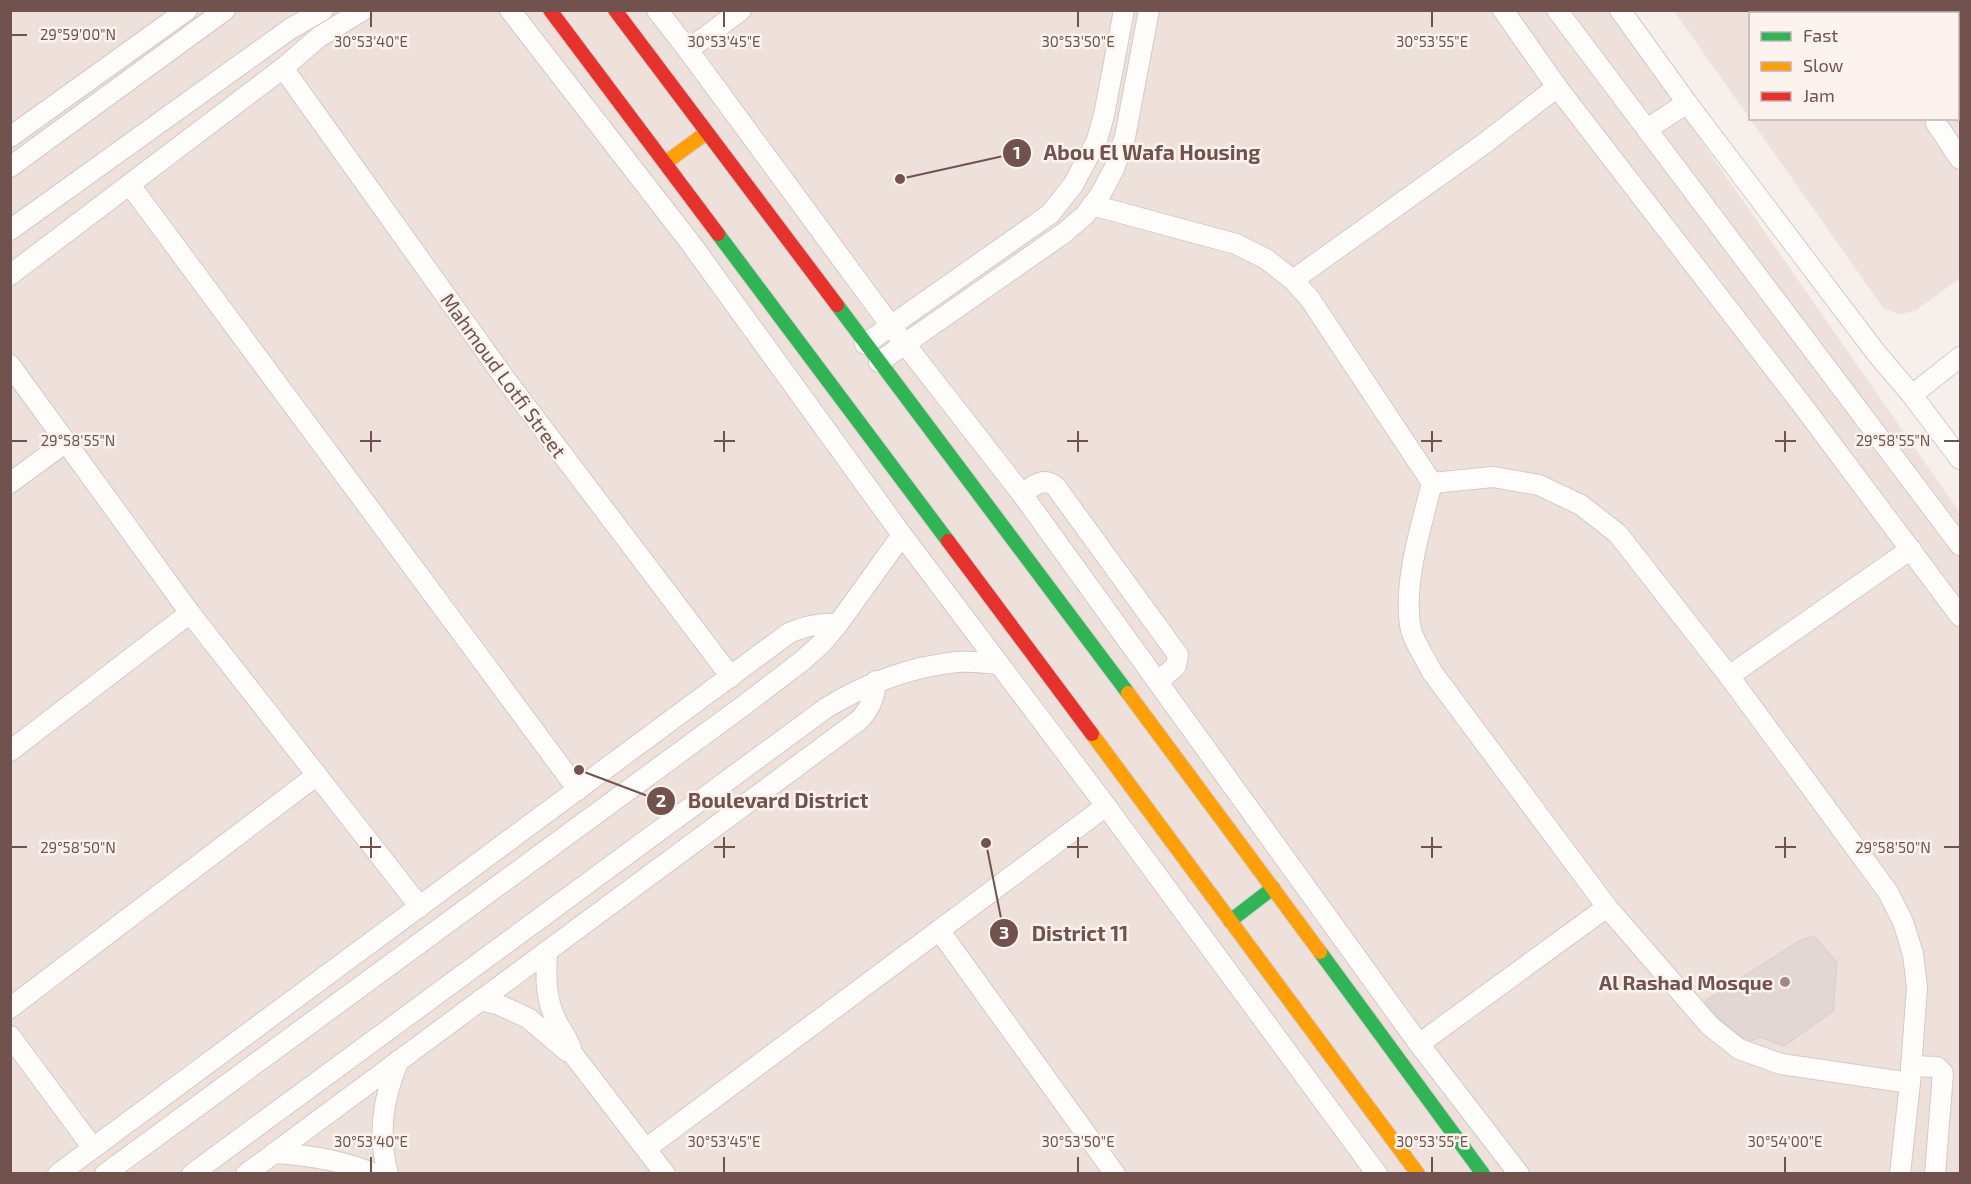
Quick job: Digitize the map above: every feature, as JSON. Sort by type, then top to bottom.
[{"type":"street","points":[[10,137],[187,10]]},
{"type":"street","points":[[10,167],[225,10]]},
{"type":"street","points":[[10,230],[290,29],[322,10]]},
{"type":"street","points":[[10,275],[283,68],[319,37],[363,10]]},
{"type":"street","points":[[510,10],[692,245],[903,535],[1377,1173]]},
{"type":"street","points":[[550,10],[1418,1173]]},
{"type":"street","points":[[615,10],[1167,745],[1483,1173]]},
{"type":"street","points":[[657,10],[904,344],[1022,494],[1419,1044],[1519,1173]]},
{"type":"street","points":[[688,50],[741,10]]},
{"type":"street","points":[[865,344],[1050,214],[1073,185],[1097,140],[1124,10]]},
{"type":"street","points":[[879,362],[1064,233],[1084,215],[1100,195],[1114,169],[1125,137],[1149,10]]},
{"type":"street","points":[[1503,10],[1557,87],[1960,616]]},
{"type":"street","points":[[1557,10],[1960,545]]},
{"type":"street","points":[[1620,10],[1876,354],[1912,394],[1960,459]]},
{"type":"street","points":[[1118,39],[1143,44]]},
{"type":"street","name":"Mahmoud Lotfi Street","points":[[283,68],[506,380],[731,677]]},
{"type":"street","points":[[1293,280],[1485,143],[1557,87]]},
{"type":"street","points":[[1107,96],[1132,100]]},
{"type":"street","points":[[1647,129],[1687,103]]},
{"type":"street","points":[[1937,120],[1960,159]]},
{"type":"street","points":[[665,163],[706,133]]},
{"type":"street","points":[[130,185],[578,790]]},
{"type":"street","points":[[1092,205],[1236,244],[1266,259],[1293,280],[1326,321],[1432,483],[1413,562],[1410,598],[1412,632],[1432,672],[1607,907],[1710,1026],[1739,1049],[1781,1064],[1911,1074],[1937,1067],[1943,1073],[1935,1173]]},
{"type":"street","points":[[1912,394],[1960,357]]},
{"type":"street","points":[[10,365],[190,613],[420,907]]},
{"type":"street","points":[[10,483],[66,442]]},
{"type":"street","points":[[1432,483],[1492,477],[1539,485],[1581,505],[1618,534],[1729,676],[1887,892],[1903,922],[1913,954],[1917,987],[1911,1074],[1900,1173]]},
{"type":"street","points":[[1022,494],[1041,482],[1047,482],[1056,487],[1063,496],[1178,655],[1176,666],[1159,681]]},
{"type":"street","points":[[105,1173],[802,661],[838,624],[903,535]]},
{"type":"street","points":[[1729,676],[1911,549]]},
{"type":"street","points":[[10,751],[190,613]]},
{"type":"street","points":[[58,1173],[789,633],[804,626],[821,623],[838,624]]},
{"type":"street","points":[[192,1173],[826,708],[876,681],[924,667],[959,662],[999,664]]},
{"type":"street","points":[[246,1173],[858,721],[873,700],[876,681]]},
{"type":"street","points":[[10,1008],[317,775]]},
{"type":"street","points":[[646,1148],[1106,806]]},
{"type":"street","points":[[1230,921],[1272,888]]},
{"type":"street","points":[[1419,1044],[1607,907]]},
{"type":"street","points":[[939,930],[1115,1173]]},
{"type":"street","points":[[547,951],[548,996],[555,1019],[568,1039],[572,1053],[665,1173]]},
{"type":"street","points":[[480,1000],[497,1004],[528,1018],[560,1047],[572,1053]]},
{"type":"street","points":[[10,1036],[93,1148]]},
{"type":"street","points":[[388,1173],[383,1150],[382,1120],[388,1089],[399,1060]]},
{"type":"street","points":[[274,1153],[318,1157],[374,1173]]},
{"type":"shaded area","points":[[10,11],[1611,11],[1960,513],[1960,1173],[11,1173]]},
{"type":"shaded area","points":[[1674,11],[1960,11],[1960,278],[1915,311],[1900,314],[1884,309],[1751,120],[1959,120],[1959,12],[1749,12],[1749,117]]},
{"type":"building","name":"Al Rashad Mosque","points":[[1814,936],[1837,963],[1833,1011],[1784,1046],[1760,1037],[1748,1042],[1712,1013],[1705,1001],[1801,940]]},
{"type":"traffic: fast","points":[[718,234],[948,541]]},
{"type":"traffic: fast","points":[[837,305],[1128,693]]},
{"type":"traffic: fast","points":[[1230,921],[1273,888]]},
{"type":"traffic: fast","points":[[1320,952],[1483,1174]]},
{"type":"traffic: slow","points":[[665,163],[706,133]]},
{"type":"traffic: slow","points":[[1128,693],[1320,952]]},
{"type":"traffic: slow","points":[[1092,734],[1418,1174]]},
{"type":"traffic: jam","points":[[550,10],[718,234]]},
{"type":"traffic: jam","points":[[615,10],[837,305]]},
{"type":"traffic: jam","points":[[948,541],[1092,734]]},
{"type":"place","name":"Abou El Wafa Housing","points":[[900,179]]},
{"type":"place","name":"Boulevard District","points":[[579,770]]},
{"type":"place","name":"District 11","points":[[986,843]]},
{"type":"place","name":"Al Rashad Mosque","points":[[1785,982]]}]
